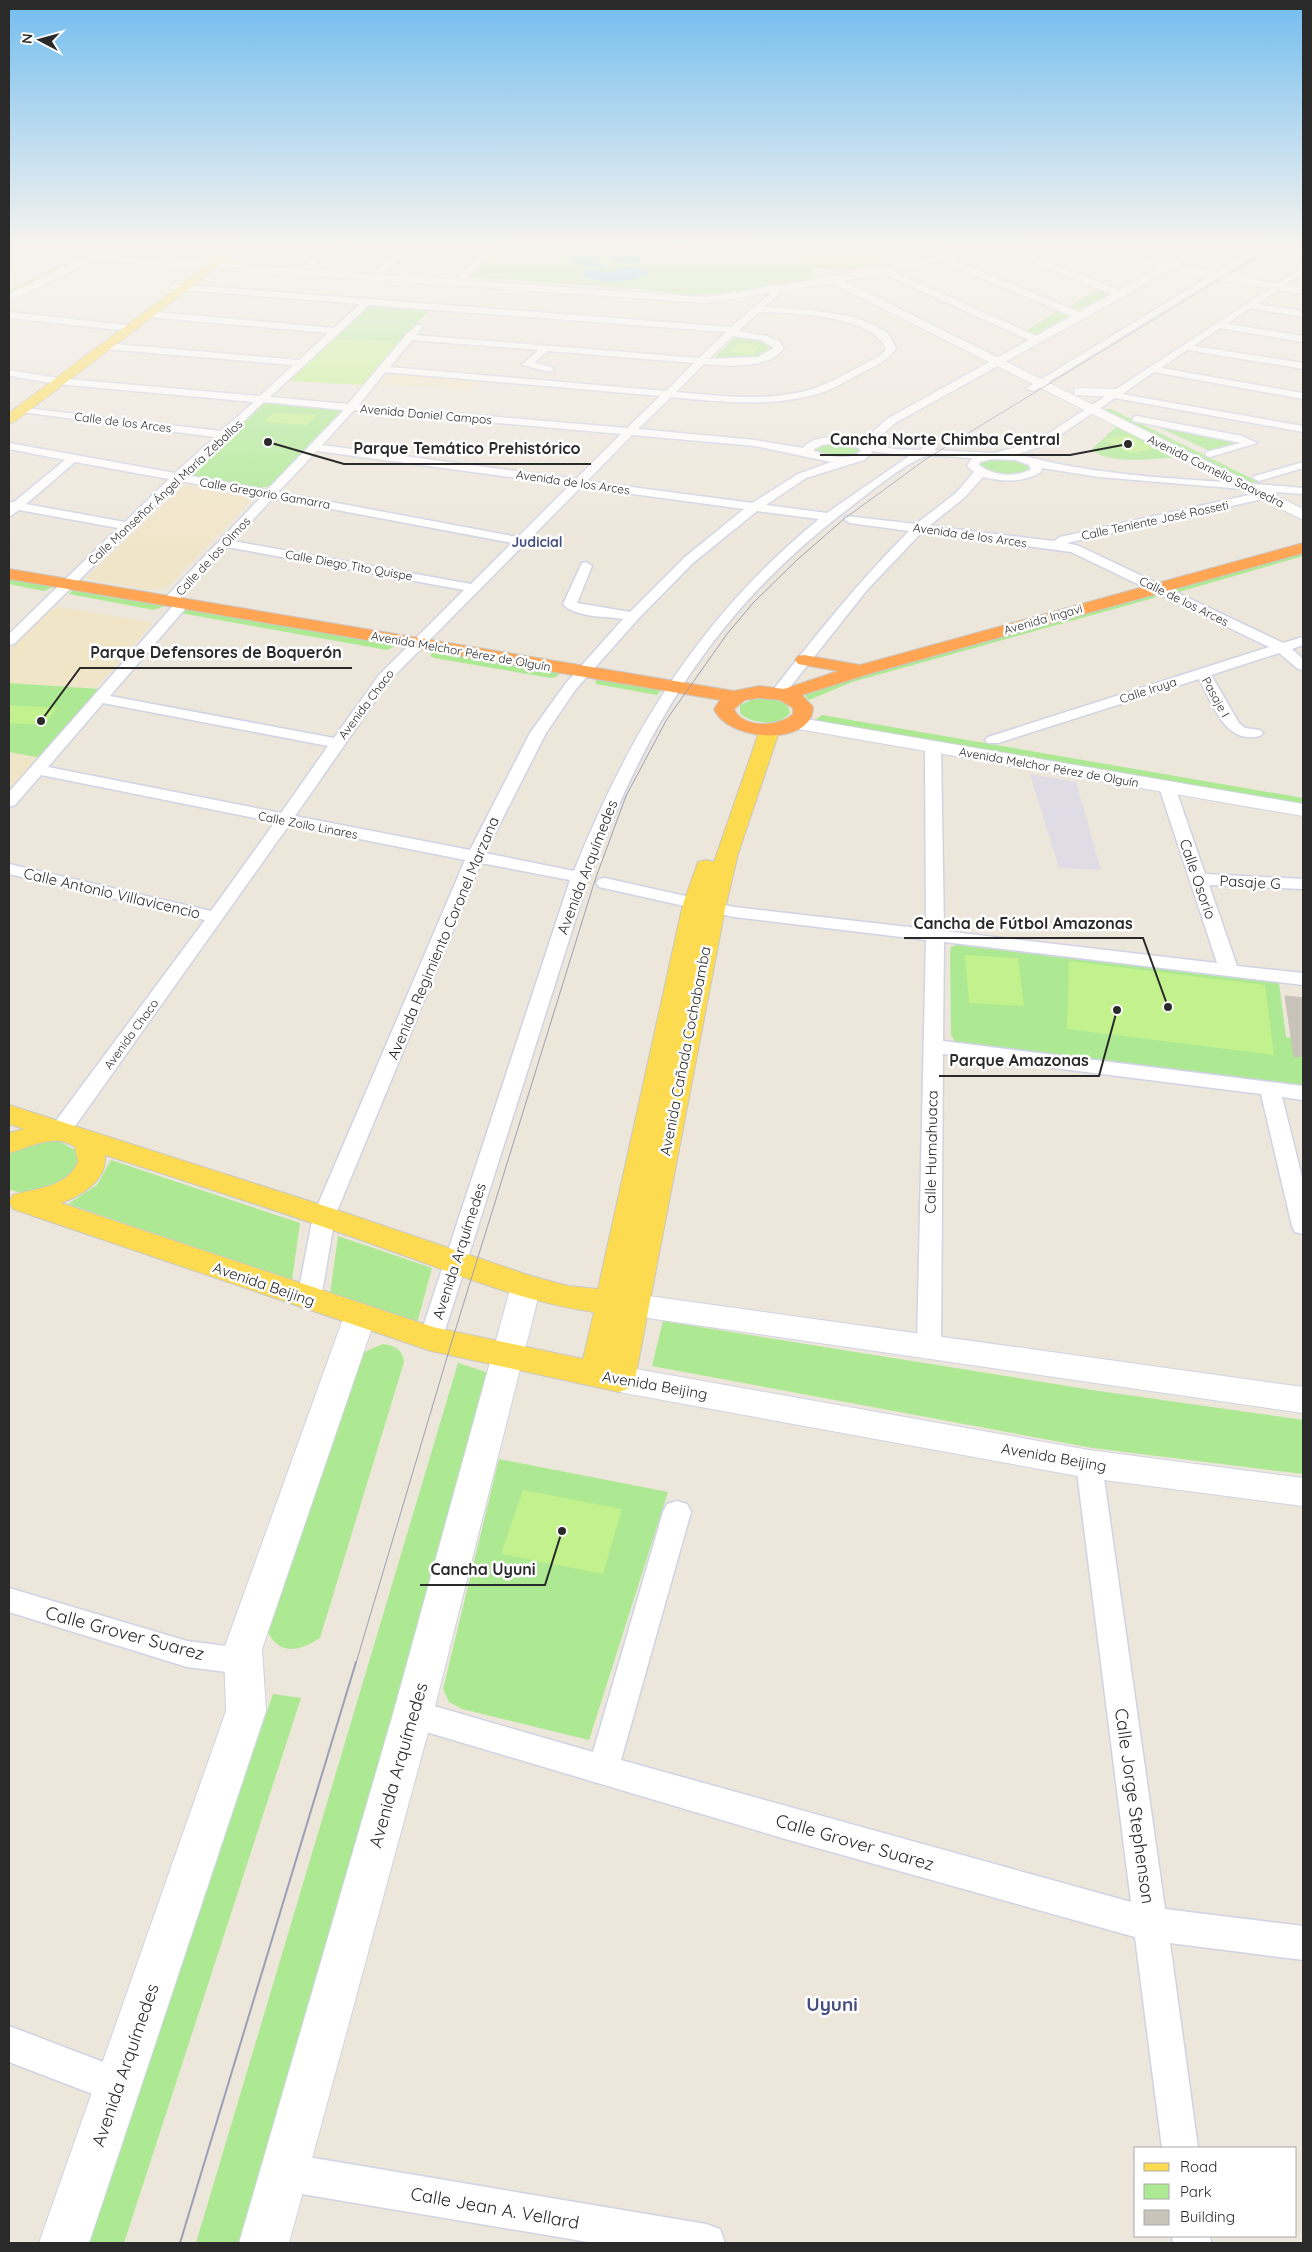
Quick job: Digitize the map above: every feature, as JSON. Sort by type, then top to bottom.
[{"type":"highway","name":"Avenida Ingavi","points":[[781,694],[1156,587],[1303,548]]},
{"type":"highway","name":"Avenida Ingavi","points":[[761,728],[800,713],[1176,597],[1303,561]]},
{"type":"highway","name":"Avenida Melchor Pérez de Olguín","points":[[9,574],[67,584],[175,607],[411,650],[571,686],[670,694],[730,704]]},
{"type":"highway","name":"Avenida Melchor Pérez de Olguín","points":[[9,588],[54,596],[175,607]]},
{"type":"highway","name":"Avenida Melchor Pérez de Olguín","points":[[411,650],[584,672],[670,694]]},
{"type":"highway","points":[[804,660],[865,669]]},
{"type":"highway","points":[[761,728],[732,720],[730,704],[755,692],[781,694],[800,713]]},
{"type":"main road","points":[[9,419],[15,409],[96,348]]},
{"type":"main road","points":[[52,380],[101,348]]},
{"type":"main road","name":"Avenida Cornelio Saavedra","points":[[980,348],[1002,359],[1039,383],[1106,400],[1218,472],[1283,489],[1303,499]]},
{"type":"main road","name":"Avenida Cornelio Saavedra","points":[[1039,383],[1106,400],[1137,419],[1210,454],[1253,482],[1266,496],[1303,515]]},
{"type":"main road","points":[[1202,482],[1213,479],[1218,472]]},
{"type":"main road","name":"Avenida Melchor Pérez de Olguín","points":[[800,713],[993,740],[1303,792]]},
{"type":"main road","name":"Avenida Melchor Pérez de Olguín","points":[[800,713],[933,748],[1303,810]]},
{"type":"main road","name":"Avenida Cañada Cochabamba","points":[[608,1376],[704,907],[733,836],[761,728]]},
{"type":"main road","points":[[9,1114],[324,1216],[526,1286],[568,1297],[1303,1400]]},
{"type":"main road","points":[[9,1144],[25,1136],[67,1133],[85,1141],[91,1150],[92,1161],[87,1173],[76,1184],[44,1200],[17,1201]]},
{"type":"main road","name":"Avenida Beijing","points":[[17,1201],[431,1339],[608,1376],[1089,1464],[1301,1495]]},
{"type":"main road","name":"Avenida Arquímedes","points":[[264,2243],[413,1714],[526,1286]]},
{"type":"main road","name":"Avenida Arquímedes","points":[[64,2243],[246,1711],[245,1669],[242,1660],[243,1649],[360,1316]]},
{"type":"street","points":[[128,348],[301,363]]},
{"type":"street","name":"Calle Monseñor Ángel María Zeballos","points":[[9,641],[178,477],[317,348]]},
{"type":"street","name":"Calle de los Olmos","points":[[9,802],[175,607],[225,543],[350,408],[400,348]]},
{"type":"street","points":[[546,348],[528,365],[549,368]]},
{"type":"street","points":[[547,348],[702,362],[757,360],[772,356],[779,348]]},
{"type":"street","name":"Avenida Chaco","points":[[67,1133],[384,678],[578,483],[716,348]]},
{"type":"street","points":[[382,369],[738,400],[796,396],[822,389],[883,358],[891,348]]},
{"type":"street","points":[[802,476],[809,464],[810,454],[808,448],[812,445],[891,421],[1022,348]]},
{"type":"street","points":[[1039,383],[1096,348]]},
{"type":"street","points":[[979,471],[973,466],[974,461],[1022,450],[1041,443],[1184,348]]},
{"type":"street","points":[[1193,348],[1303,366]]},
{"type":"street","points":[[1152,369],[1303,396]]},
{"type":"street","name":"Avenida Daniel Campos","points":[[9,373],[52,380],[262,400],[754,443],[830,459],[851,459]]},
{"type":"street","points":[[1106,400],[1303,430]]},
{"type":"street","name":"Calle de los Arces","points":[[15,409],[225,435]]},
{"type":"street","points":[[1137,419],[1242,439],[1252,443],[1210,454]]},
{"type":"street","points":[[864,446],[891,421]]},
{"type":"street","points":[[828,440],[847,441],[1004,477],[1099,474]]},
{"type":"street","name":"Avenida Daniel Campos","points":[[754,443],[828,440]]},
{"type":"street","points":[[960,494],[1025,476],[1037,470],[1032,462],[1034,452],[1041,443]]},
{"type":"street","name":"Calle Gregorio Gamarra","points":[[9,446],[522,541]]},
{"type":"street","points":[[851,459],[866,453],[864,446]]},
{"type":"street","name":"Avenida Arquímedes","points":[[431,1339],[580,877],[614,794],[646,733],[707,639],[733,607],[764,574],[854,498],[933,446]]},
{"type":"street","name":"Avenida de los Arces","points":[[315,447],[830,517]]},
{"type":"street","points":[[851,459],[918,456],[1016,457],[1032,462],[1099,474],[1202,482],[1253,482],[1303,465]]},
{"type":"street","points":[[11,509],[73,458]]},
{"type":"street","name":"Avenida Regimiento Coronel Marzana","points":[[309,1299],[324,1216],[475,857],[538,733],[571,686],[633,616],[689,560],[754,506],[802,476],[851,459]]},
{"type":"street","points":[[781,694],[804,660],[854,597],[919,529],[973,483],[979,471]]},
{"type":"street","points":[[1283,489],[1303,491]]},
{"type":"street","name":"Calle Teniente José Rosseti","points":[[1060,545],[1060,541],[1266,496],[1283,489]]},
{"type":"street","points":[[11,509],[127,526]]},
{"type":"street","name":"Avenida de los Arces","points":[[850,519],[1044,545],[1060,545]]},
{"type":"street","name":"Calle Diego Tito Quispe","points":[[225,543],[473,588]]},
{"type":"street","name":"Calle de los Arces","points":[[1060,545],[1075,549],[1282,648],[1303,666]]},
{"type":"street","points":[[586,566],[570,604],[577,608],[633,616]]},
{"type":"street","name":"Calle Iruya","points":[[993,740],[1202,672],[1303,642]]},
{"type":"street","name":"Pasaje I","points":[[1202,672],[1233,726],[1241,732],[1255,733]]},
{"type":"street","points":[[98,698],[337,743]]},
{"type":"street","name":"Calle Humahuaca","points":[[929,1347],[935,935],[933,748]]},
{"type":"street","name":"Calle Zoilo Linares","points":[[37,770],[580,877]]},
{"type":"street","name":"Calle Osorio","points":[[1167,787],[1229,971]]},
{"type":"street","name":"Calle Antonio Villavicencio","points":[[9,869],[216,918]]},
{"type":"street","name":"Pasaje G","points":[[1198,879],[1302,884]]},
{"type":"street","points":[[605,883],[704,907],[1303,979]]},
{"type":"street","points":[[933,1046],[1303,1093]]},
{"type":"street","points":[[1270,1089],[1303,1226]]},
{"type":"street","name":"Calle Jorge Stephenson","points":[[1089,1464],[1180,2147]]},
{"type":"street","points":[[603,1770],[677,1512]]},
{"type":"street","name":"Calle Grover Suarez","points":[[9,1600],[187,1654],[242,1660]]},
{"type":"street","name":"Calle Grover Suarez","points":[[413,1714],[789,1824],[1150,1924],[1303,1943]]},
{"type":"street","points":[[9,2044],[118,2086]]},
{"type":"street","name":"Calle Jean A. Vellard","points":[[284,2172],[706,2243]]},
{"type":"shaded area","points":[[397,373],[481,380],[469,390],[381,384],[388,374]]},
{"type":"shaded area","points":[[189,484],[251,496],[253,499],[168,586],[151,590],[87,579],[184,485]]},
{"type":"shaded area","points":[[59,607],[150,622],[151,625],[96,688],[9,683],[9,651],[48,611]]},
{"type":"shaded area","points":[[9,752],[39,758],[9,790]]},
{"type":"shaded area","points":[[1030,774],[1076,782],[1101,870],[1059,868]]},
{"type":"green space","points":[[323,348],[396,348],[365,385],[289,381]]},
{"type":"green space","points":[[724,348],[775,348],[760,358],[712,360]]},
{"type":"green space","points":[[733,348],[758,348],[752,354],[729,352]]},
{"type":"green space","points":[[977,348],[982,348],[998,356],[995,357]]},
{"type":"green space","points":[[271,403],[342,410],[271,486],[254,489],[189,475],[261,405]]},
{"type":"green space","points":[[1102,409],[1111,409],[1261,483],[1243,481]]},
{"type":"green space","points":[[274,413],[317,415],[307,425],[263,422]]},
{"type":"green space","points":[[1154,425],[1244,443],[1210,451]]},
{"type":"green space","points":[[1117,426],[1182,457],[1134,460],[1109,458],[1092,449]]},
{"type":"green space","points":[[1128,435],[1154,449],[1129,453],[1103,439]]},
{"type":"green space","points":[[837,443],[855,446],[860,452],[855,455],[838,458],[826,456],[815,451],[820,445]]},
{"type":"green space","points":[[988,459],[1016,460],[1026,464],[1029,468],[1018,474],[998,474],[980,467],[980,462]]},
{"type":"green space","points":[[1303,552],[1303,556],[1179,592],[1171,589]]},
{"type":"green space","points":[[9,578],[55,586],[44,591],[9,584]]},
{"type":"green space","points":[[73,590],[165,606],[154,610],[69,594]]},
{"type":"green space","points":[[1151,594],[1157,597],[852,682],[809,700],[802,691]]},
{"type":"green space","points":[[184,609],[396,645],[387,650],[180,613]]},
{"type":"green space","points":[[433,652],[560,673],[556,677],[551,678],[434,658],[430,656]]},
{"type":"green space","points":[[601,679],[662,689],[657,695],[596,684],[595,681]]},
{"type":"green space","points":[[9,683],[100,689],[42,758],[9,752]]},
{"type":"green space","points":[[767,698],[778,700],[785,704],[790,713],[772,722],[758,722],[740,713],[740,705],[751,700]]},
{"type":"green space","points":[[9,705],[58,708],[42,725],[9,723]]},
{"type":"green space","points":[[822,715],[1303,798],[1303,805],[812,722]]},
{"type":"green space","points":[[956,945],[1279,983],[1286,1037],[1303,1040],[1303,1088],[962,1045],[955,1041],[951,1035],[950,954],[951,947]]},
{"type":"green space","points":[[965,955],[1018,958],[1024,1006],[969,1003]]},
{"type":"green space","points":[[1069,961],[1265,985],[1274,1055],[1067,1029]]},
{"type":"green space","points":[[46,1140],[59,1141],[75,1150],[77,1161],[73,1171],[66,1179],[43,1190],[19,1192],[9,1189],[9,1155],[21,1147]]},
{"type":"green space","points":[[111,1160],[300,1223],[292,1280],[68,1204],[97,1185]]},
{"type":"green space","points":[[338,1236],[432,1268],[417,1323],[330,1294]]},
{"type":"green space","points":[[663,1321],[1092,1390],[1303,1420],[1303,1474],[1093,1448],[652,1366]]},
{"type":"green space","points":[[383,1344],[400,1351],[404,1362],[320,1638],[297,1648],[283,1647],[271,1638],[266,1629],[362,1353]]},
{"type":"green space","points":[[458,1363],[489,1373],[242,2243],[196,2243]]},
{"type":"green space","points":[[499,1459],[668,1492],[589,1740],[462,1709],[449,1702],[443,1689]]},
{"type":"green space","points":[[523,1490],[622,1509],[603,1574],[501,1554]]},
{"type":"green space","points":[[273,1694],[301,1698],[124,2243],[86,2243]]},
{"type":"building","points":[[1285,996],[1303,998],[1303,1056],[1294,1057]]},
{"type":"tram line","points":[[356,1663],[451,1344],[595,880],[626,796],[667,719],[727,634],[753,603],[798,559],[844,519],[926,459],[1107,348]]},
{"type":"tram line","points":[[180,2243],[356,1662]]},
{"type":"place","name":"Parque Temático Prehistórico","points":[[268,442]]},
{"type":"place","name":"Cancha Norte Chimba Central","points":[[1128,444]]},
{"type":"place","name":"Parque Defensores de Boquerón","points":[[41,721]]},
{"type":"place","name":"Cancha de Fútbol Amazonas","points":[[1168,1007]]},
{"type":"place","name":"Parque Amazonas","points":[[1117,1010]]},
{"type":"place","name":"Cancha Uyuni","points":[[562,1531]]},
{"type":"district","name":"Judicial","points":[[537,542]]},
{"type":"district","name":"Uyuni","points":[[832,2004]]}]
